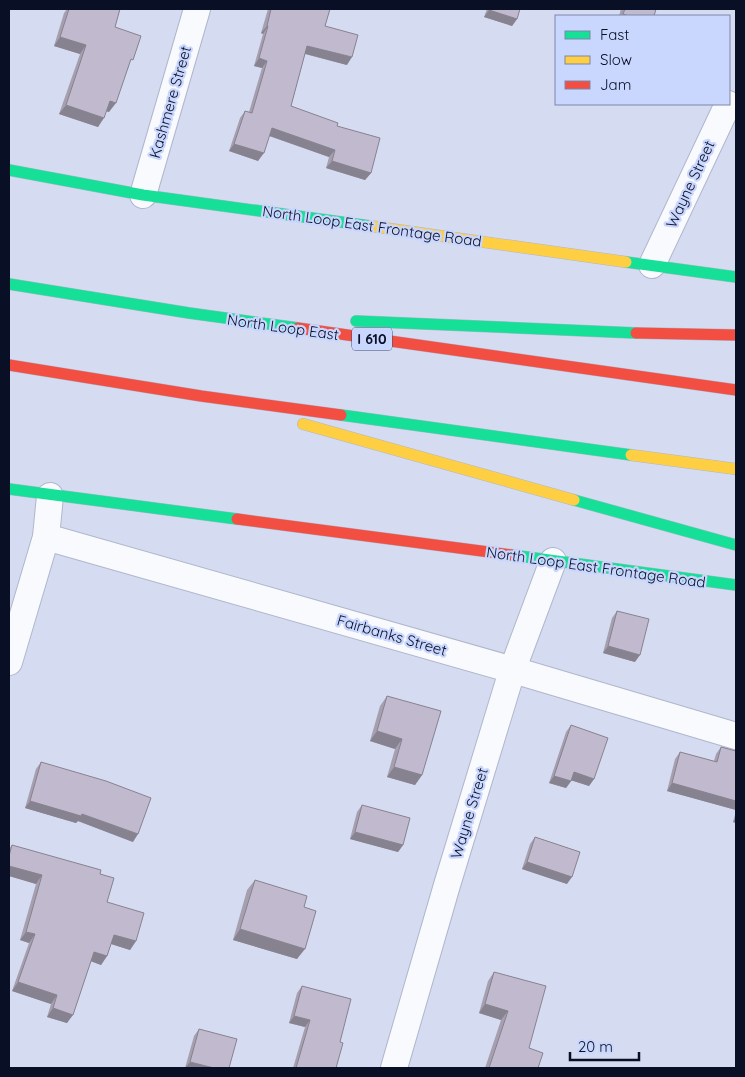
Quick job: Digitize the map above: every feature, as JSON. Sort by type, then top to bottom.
[{"type":"main road","name":"North Loop East Frontage Road","points":[[9,170],[143,195],[736,277]]},
{"type":"main road","name":"North Loop East","points":[[9,284],[189,314],[736,390]]},
{"type":"main road","points":[[189,314],[318,319]]},
{"type":"main road","points":[[347,320],[635,333],[736,335]]},
{"type":"main road","points":[[9,365],[201,396],[736,469]]},
{"type":"main road","points":[[201,396],[736,545]]},
{"type":"main road","name":"North Loop East Frontage Road","points":[[9,489],[50,496],[736,586]]},
{"type":"street","name":"Kashmere Street","points":[[143,195],[197,9]]},
{"type":"street","name":"Wayne Street","points":[[730,99],[736,87]]},
{"type":"street","name":"Wayne Street","points":[[652,265],[727,105]]},
{"type":"street","points":[[9,662],[46,537],[50,496]]},
{"type":"street","name":"Fairbanks Street","points":[[46,537],[736,736]]},
{"type":"street","name":"Wayne Street","points":[[394,1068],[512,671],[553,561]]},
{"type":"building","points":[[69,9],[120,9],[115,27],[141,36],[116,103],[110,101],[104,118],[66,105],[86,45],[60,37]]},
{"type":"building","points":[[271,9],[330,9],[325,26],[358,35],[352,57],[307,46],[291,106],[338,123],[337,126],[380,138],[371,173],[332,161],[335,150],[272,128],[264,153],[234,144],[245,111],[252,113],[267,61],[259,58]]},
{"type":"building","points":[[490,9],[520,9],[517,19]]},
{"type":"building","points":[[625,9],[656,9],[654,15],[623,14]]},
{"type":"building","points":[[617,611],[649,619],[640,655],[608,646]]},
{"type":"building","points":[[387,696],[441,711],[422,775],[394,767],[402,739],[377,731]]},
{"type":"building","points":[[571,725],[608,738],[594,779],[574,772],[571,781],[554,776]]},
{"type":"building","points":[[721,747],[736,751],[736,801],[672,783],[680,752],[717,762]]},
{"type":"building","points":[[41,762],[106,781],[151,798],[138,834],[82,814],[81,816],[30,801]]},
{"type":"building","points":[[362,805],[410,818],[403,845],[355,832]]},
{"type":"building","points":[[535,837],[580,852],[572,877],[527,862]]},
{"type":"building","points":[[12,845],[101,870],[100,874],[114,878],[107,902],[144,913],[136,941],[114,935],[107,956],[94,952],[73,1015],[53,1008],[57,995],[18,982],[35,934],[26,932],[42,875],[9,866]]},
{"type":"building","points":[[255,880],[307,896],[304,907],[316,911],[305,949],[240,929]]},
{"type":"building","points":[[494,972],[546,986],[529,1048],[543,1053],[538,1068],[489,1068],[508,1011],[485,1004]]},
{"type":"building","points":[[302,986],[351,999],[340,1042],[343,1043],[336,1068],[296,1068],[310,1020],[294,1016]]},
{"type":"building","points":[[199,1029],[237,1039],[229,1068],[214,1068],[190,1062]]},
{"type":"traffic: fast","points":[[9,170],[143,195],[370,226]]},
{"type":"traffic: fast","points":[[626,262],[736,277]]},
{"type":"traffic: fast","points":[[9,284],[189,313],[298,328]]},
{"type":"traffic: fast","points":[[356,321],[636,333]]},
{"type":"traffic: fast","points":[[341,415],[631,455]]},
{"type":"traffic: fast","points":[[9,489],[237,519]]},
{"type":"traffic: fast","points":[[574,500],[736,545]]},
{"type":"traffic: fast","points":[[512,555],[736,585]]},
{"type":"traffic: slow","points":[[370,226],[626,262]]},
{"type":"traffic: slow","points":[[303,424],[574,500]]},
{"type":"traffic: slow","points":[[631,455],[736,469]]},
{"type":"traffic: jam","points":[[298,328],[736,390]]},
{"type":"traffic: jam","points":[[636,333],[736,335]]},
{"type":"traffic: jam","points":[[9,365],[201,396],[341,415]]},
{"type":"traffic: jam","points":[[237,519],[512,555]]}]
